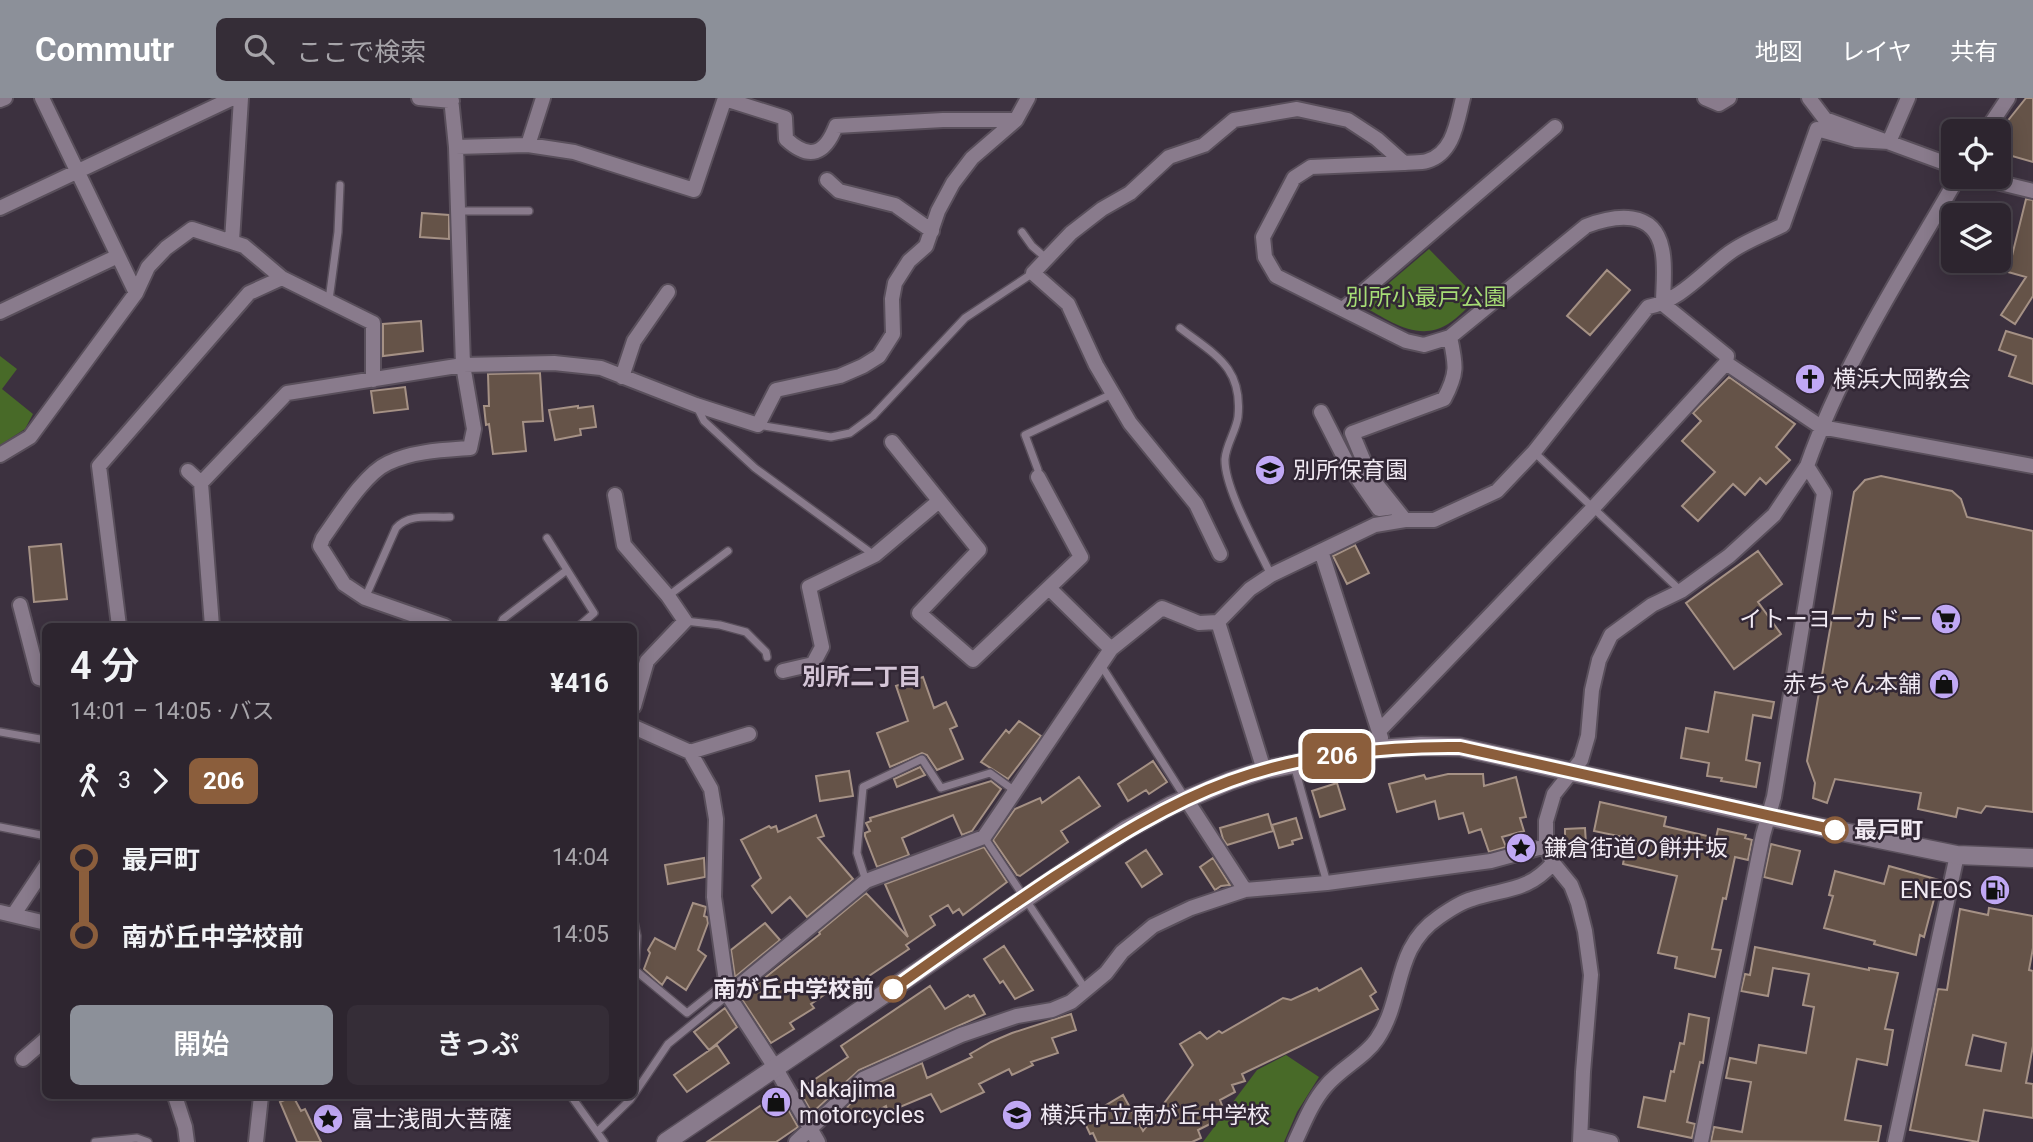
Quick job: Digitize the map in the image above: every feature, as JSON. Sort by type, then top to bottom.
[{"type":"street","points":[[42,98],[136,293]]},
{"type":"street","points":[[0,208],[233,98]]},
{"type":"street","points":[[232,241],[241,98]]},
{"type":"street","points":[[419,98],[452,99],[463,365],[474,429],[470,448],[422,453],[387,464],[358,489],[320,546],[344,584],[400,619],[426,623]]},
{"type":"street","points":[[528,145],[543,98]]},
{"type":"street","points":[[201,483],[287,393],[463,365],[512,362],[601,368],[696,405],[758,425],[776,390],[840,376],[879,356],[892,334],[895,283],[909,261],[926,246],[938,211],[965,166],[1016,120],[1028,98]]},
{"type":"street","points":[[1379,731],[1594,506],[1726,363],[1727,356],[1663,304],[1662,250],[1656,230],[1643,222],[1626,217],[1606,219],[1586,226],[1450,337],[1424,345],[1406,341],[1276,276],[1265,257],[1263,237],[1294,178],[1311,167],[1428,161],[1443,152],[1454,134],[1463,98]]},
{"type":"street","points":[[1705,98],[1719,104],[1729,98]]},
{"type":"street","points":[[1809,98],[1825,119],[1941,162]]},
{"type":"street","points":[[1889,142],[1908,98]]},
{"type":"street","points":[[1994,119],[2008,98]]},
{"type":"street","points":[[456,147],[528,145],[575,152],[694,190],[725,99],[785,118],[786,139],[798,150],[817,151],[829,143],[836,126],[953,119],[1016,120]]},
{"type":"street","points":[[1220,554],[1196,504],[1130,423],[1096,365],[1068,304],[1033,273],[1071,233],[1102,209],[1130,193],[1169,157],[1204,145],[1234,121],[1297,109],[1348,120],[1377,139],[1404,163]]},
{"type":"street","points":[[1343,309],[1555,127]]},
{"type":"street","points":[[727,988],[866,881],[984,837],[1111,649],[1163,608],[1199,623],[1218,622],[1250,589],[1271,575],[1375,525],[1405,520],[1434,520],[1497,491],[1534,452],[1647,307],[1663,304],[1707,273],[1730,252],[1783,225],[1817,129],[1856,140],[1889,142]]},
{"type":"street","points":[[827,180],[839,191],[895,205],[932,232]]},
{"type":"street","points":[[2011,186],[2033,191]]},
{"type":"street","points":[[1611,1142],[1581,1138],[1591,975],[1585,931],[1572,885],[1553,863],[1546,846],[1546,821],[1554,794],[1581,760],[1588,736],[1597,668],[1611,635],[1652,605],[1681,591],[1729,556],[1774,515],[1807,466],[1847,368],[1951,189]]},
{"type":"street","points":[[0,455],[30,437],[136,293],[148,267],[166,248],[192,229],[232,241],[254,253],[282,278],[373,323],[373,380]]},
{"type":"street","points":[[0,312],[118,256]]},
{"type":"street","points":[[119,623],[99,466],[249,293],[282,278]]},
{"type":"street","points":[[622,377],[634,341],[668,292]]},
{"type":"street","points":[[1405,520],[1370,476],[1352,433],[1444,399],[1454,379],[1455,359],[1450,337]]},
{"type":"street","points":[[1726,363],[1821,428],[2033,466]]},
{"type":"street","points":[[1321,412],[1347,463],[1379,509],[1394,507]]},
{"type":"street","points":[[892,442],[979,550],[919,613],[973,660],[1081,557],[1038,477]]},
{"type":"street","points":[[1701,1142],[1774,797],[1824,493],[1807,466]]},
{"type":"street","points":[[188,471],[201,483],[212,623]]},
{"type":"street","points":[[615,495],[624,545],[668,596],[685,621],[648,662],[637,697]]},
{"type":"street","points":[[783,671],[813,664],[822,647],[810,587],[875,555],[939,501]]},
{"type":"street","points":[[1321,551],[1385,749]]},
{"type":"street","points":[[1049,588],[1111,649]]},
{"type":"street","points":[[20,605],[39,678],[42,679]]},
{"type":"street","points":[[1218,622],[1264,770]]},
{"type":"street","points":[[637,728],[690,752],[711,789],[716,819],[715,897],[727,988],[818,1142]]},
{"type":"street","points":[[690,752],[749,734]]},
{"type":"street","points":[[666,1142],[1126,830],[1186,799],[1264,770],[1364,750],[1420,746],[1460,747],[1768,817],[1957,855],[2033,858]]},
{"type":"street","points":[[1186,799],[1245,890]]},
{"type":"street","points":[[796,1142],[863,1079],[961,1035],[1017,1017],[1052,1010],[1071,1002],[1106,973],[1122,952],[1153,926],[1191,908],[1245,890],[1326,883],[1491,861],[1546,846]]},
{"type":"street","points":[[1895,1142],[1957,855]]},
{"type":"street","points":[[1295,1142],[1310,1110],[1326,1085],[1377,1040],[1389,1017],[1406,956],[1419,936],[1438,918],[1470,899],[1532,883],[1553,863]]},
{"type":"street","points":[[42,871],[7,913],[42,922]]},
{"type":"street","points":[[23,1059],[42,1042]]},
{"type":"street","points":[[176,1099],[186,1127],[187,1142]]},
{"type":"street","points":[[256,1142],[261,1099]]},
{"type":"lane","points":[[329,301],[338,232],[340,185]]},
{"type":"lane","points":[[458,211],[529,211]]},
{"type":"lane","points":[[1022,232],[1047,260]]},
{"type":"lane","points":[[758,425],[831,437],[850,433],[873,416],[965,318],[1033,273]]},
{"type":"lane","points":[[1180,328],[1225,362],[1231,371],[1238,416],[1225,458],[1231,488],[1271,575]]},
{"type":"lane","points":[[1038,477],[1025,435],[1113,394]]},
{"type":"lane","points":[[696,405],[704,421],[755,468],[875,555]]},
{"type":"lane","points":[[1534,452],[1681,591]]},
{"type":"lane","points":[[365,598],[396,528],[402,521],[409,518],[450,517]]},
{"type":"lane","points":[[547,538],[594,613],[582,623]]},
{"type":"lane","points":[[668,596],[729,551]]},
{"type":"lane","points":[[501,623],[567,570]]},
{"type":"lane","points":[[685,621],[720,625],[746,632],[766,652],[766,657]]},
{"type":"lane","points":[[1101,664],[1186,799]]},
{"type":"lane","points":[[0,732],[42,739]]},
{"type":"lane","points":[[866,881],[857,853],[863,787],[922,759],[941,788],[990,773],[1015,791]]},
{"type":"lane","points":[[1293,764],[1326,883]]},
{"type":"lane","points":[[0,827],[42,835]]},
{"type":"lane","points":[[984,837],[1086,990]]},
{"type":"lane","points":[[637,972],[687,1013],[727,988]]},
{"type":"lane","points":[[637,1090],[668,1044],[727,988]]},
{"type":"lane","points":[[573,1099],[604,1142]]},
{"type":"lane","points":[[598,1131],[631,1099]]},
{"type":"lane","points":[[95,1142],[136,1138],[148,1142]]},
{"type":"green space","name":"別所小最戸公園","points":[[1429,249],[1477,298],[1456,318],[1437,329],[1415,330],[1393,323],[1362,306]]},
{"type":"green space","points":[[0,356],[17,369],[2,389],[33,414],[25,429],[0,445]]},
{"type":"green space","points":[[1286,1055],[1319,1077],[1297,1112],[1284,1142],[1203,1142],[1257,1070]]},
{"type":"building","points":[[2026,98],[2033,98],[2033,162],[2011,156],[2009,119]]},
{"type":"building","points":[[2026,199],[2033,200],[2033,296],[2015,324],[2001,315],[2026,277],[2011,273],[2011,260]]},
{"type":"building","points":[[422,213],[449,215],[449,239],[420,237]]},
{"type":"building","points":[[1607,270],[1630,290],[1590,335],[1567,316]]},
{"type":"building","points":[[421,321],[423,351],[383,356],[383,324]]},
{"type":"building","points":[[2006,331],[2033,339],[2033,384],[2009,376],[2016,356],[1999,350]]},
{"type":"building","points":[[540,373],[543,421],[523,422],[526,451],[493,454],[484,406],[489,406],[488,374]]},
{"type":"building","points":[[1729,377],[1795,424],[1776,447],[1790,460],[1766,484],[1760,478],[1745,495],[1733,484],[1698,521],[1682,506],[1715,472],[1682,441],[1701,421],[1693,413]]},
{"type":"building","points":[[405,387],[408,409],[374,413],[371,391]]},
{"type":"building","points":[[593,406],[596,427],[580,429],[581,435],[555,440],[549,410]]},
{"type":"building","points":[[1881,476],[1952,491],[1961,499],[1967,517],[2033,531],[2033,812],[1986,806],[1981,813],[1958,808],[1956,817],[1918,809],[1921,793],[1835,779],[1827,803],[1813,798],[1815,783],[1807,761],[1854,492],[1865,480]]},
{"type":"building","points":[[61,544],[67,599],[34,602],[29,547]]},
{"type":"building","points":[[1355,545],[1369,573],[1347,584],[1333,556]]},
{"type":"building","points":[[1758,551],[1782,584],[1758,602],[1781,634],[1734,669],[1686,603]]},
{"type":"building","points":[[923,677],[934,708],[946,702],[957,726],[950,729],[963,759],[937,770],[927,755],[922,753],[890,767],[877,733],[908,721],[896,686]]},
{"type":"building","points":[[1715,692],[1774,702],[1771,718],[1753,715],[1746,760],[1760,763],[1756,787],[1707,776],[1709,763],[1681,758],[1686,728],[1708,732]]},
{"type":"building","points":[[1019,721],[1041,736],[1008,779],[981,762],[1006,730],[1009,733]]},
{"type":"building","points":[[1153,761],[1167,782],[1149,794],[1146,790],[1128,801],[1118,784]]},
{"type":"building","points":[[920,767],[925,775],[897,787],[894,779]]},
{"type":"building","points":[[849,771],[853,796],[820,801],[816,776]]},
{"type":"building","points":[[1448,774],[1483,774],[1484,786],[1516,777],[1526,817],[1520,818],[1524,831],[1502,837],[1506,847],[1489,852],[1481,829],[1469,833],[1463,813],[1439,819],[1435,801],[1397,812],[1389,784],[1424,775],[1426,779]]},
{"type":"building","points":[[1079,777],[1100,806],[1061,831],[1068,842],[1020,876],[1017,875],[993,840],[1015,809],[1040,798],[1042,803]]},
{"type":"building","points":[[991,781],[1001,789],[972,831],[962,835],[953,815],[902,838],[909,855],[877,867],[865,836],[865,833],[870,831],[866,823],[871,821],[870,818]]},
{"type":"building","points":[[1337,783],[1345,809],[1320,817],[1312,791]]},
{"type":"building","points":[[1600,802],[1666,817],[1664,826],[1716,838],[1718,829],[1746,835],[1745,838],[1752,840],[1748,860],[1735,857],[1726,899],[1723,898],[1712,949],[1721,950],[1715,977],[1675,968],[1677,957],[1658,953],[1677,876],[1623,864],[1628,838],[1594,831]]},
{"type":"building","points":[[1268,814],[1273,831],[1227,845],[1223,839],[1220,828]]},
{"type":"building","points":[[816,815],[824,836],[818,838],[853,879],[807,917],[790,897],[772,913],[752,886],[761,878],[741,840],[769,826],[776,826],[778,832]]},
{"type":"building","points":[[1296,818],[1302,838],[1279,848],[1272,825]]},
{"type":"building","points":[[1585,828],[1586,844],[1565,845],[1565,829]]},
{"type":"building","points":[[1771,844],[1800,851],[1792,884],[1764,877]]},
{"type":"building","points":[[984,847],[1007,882],[963,915],[959,909],[953,913],[948,905],[930,916],[935,925],[906,945],[909,949],[842,994],[837,986],[811,1004],[814,1008],[790,1023],[794,1029],[771,1043],[741,998],[747,992],[866,893],[908,937],[885,884]]},
{"type":"building","points":[[1146,850],[1162,874],[1142,887],[1126,863]]},
{"type":"building","points":[[704,858],[705,877],[668,884],[665,865]]},
{"type":"building","points":[[1213,858],[1230,885],[1215,890],[1200,867]]},
{"type":"building","points":[[1889,866],[1939,880],[1924,937],[1920,935],[1916,955],[1824,928],[1833,896],[1829,895],[1835,871],[1884,884]]},
{"type":"building","points":[[693,903],[706,907],[704,916],[707,917],[708,923],[698,950],[706,956],[686,990],[667,977],[662,985],[644,969],[650,953],[648,950],[655,938],[675,949]]},
{"type":"building","points":[[1989,908],[2033,916],[2033,948],[2029,970],[2033,971],[2033,1046],[2026,1083],[2033,1084],[2033,1118],[1984,1110],[1978,1142],[1910,1130],[1938,989],[1947,990],[1960,909],[1988,915]],"holes":[[[1973,1035],[2006,1043],[2001,1071],[1966,1065]]]},
{"type":"building","points":[[765,923],[780,940],[735,977],[731,950]]},
{"type":"building","points":[[1004,946],[1033,990],[1015,999],[984,959]]},
{"type":"building","points":[[1755,947],[1869,970],[1898,973],[1885,1029],[1893,1030],[1887,1065],[1857,1059],[1845,1120],[1881,1126],[1878,1142],[1711,1141],[1714,1127],[1742,1132],[1751,1082],[1726,1078],[1730,1058],[1756,1063],[1759,1045],[1806,1053],[1814,1007],[1803,1005],[1809,974],[1773,968],[1768,996],[1741,991],[1745,974],[1750,975]]},
{"type":"building","points":[[1361,968],[1376,992],[1370,996],[1378,1009],[1242,1074],[1245,1081],[1232,1085],[1235,1092],[1220,1100],[1223,1108],[1208,1116],[1212,1123],[1198,1130],[1201,1138],[1192,1142],[1097,1142],[1093,1133],[1090,1134],[1083,1119],[1123,1095],[1143,1131],[1193,1065],[1180,1044],[1200,1032],[1207,1039],[1219,1031],[1222,1033],[1283,998],[1291,1000],[1317,988],[1319,991]]},
{"type":"building","points":[[930,986],[945,1009],[968,995],[974,995],[985,1014],[859,1070],[812,1113],[799,1090],[848,1057],[841,1046]]},
{"type":"building","points":[[725,1008],[737,1027],[709,1050],[694,1032]]},
{"type":"building","points":[[1071,1014],[1076,1030],[1052,1038],[1058,1053],[1031,1062],[1033,1065],[1012,1075],[1009,1069],[979,1084],[984,1092],[941,1112],[931,1094],[888,1112],[886,1106],[856,1123],[847,1107],[868,1087],[922,1063],[927,1078],[972,1057],[970,1054],[991,1042]]},
{"type":"building","points":[[1689,1014],[1709,1018],[1703,1063],[1700,1062],[1687,1122],[1695,1124],[1692,1138],[1638,1127],[1644,1097],[1665,1101],[1680,1043],[1684,1044]]},
{"type":"building","points":[[717,1045],[729,1063],[687,1092],[674,1075]]},
{"type":"building","points":[[779,1093],[798,1127],[776,1142],[707,1142]]},
{"type":"building","points":[[295,1099],[301,1111],[305,1109],[321,1142],[297,1142],[280,1102]]},
{"type":"bus line","name":"206","points":[[893,989],[1024,897],[1126,830],[1172,805],[1264,770],[1364,750],[1420,746],[1460,747],[1835,830]]},
{"type":"place","name":"横浜大岡教会","points":[[1810,379]]},
{"type":"place","name":"別所保育園","points":[[1270,470]]},
{"type":"place","name":"イトーヨーカドー","points":[[1946,619]]},
{"type":"place","name":"赤ちゃん本舗","points":[[1944,684]]},
{"type":"place","name":"最戸町","points":[[1835,830]]},
{"type":"place","name":"鎌倉街道の餅井坂","points":[[1521,848]]},
{"type":"place","name":"ENEOS","points":[[1995,890]]},
{"type":"place","name":"南が丘中学校前","points":[[893,989]]},
{"type":"place","name":"Nakajima motorcycles","points":[[776,1102]]},
{"type":"place","name":"横浜市立南が丘中学校","points":[[1017,1115]]},
{"type":"place","name":"富士浅間大菩薩","points":[[328,1119]]},
{"type":"district","name":"別所二丁目","points":[[862,677]]}]
